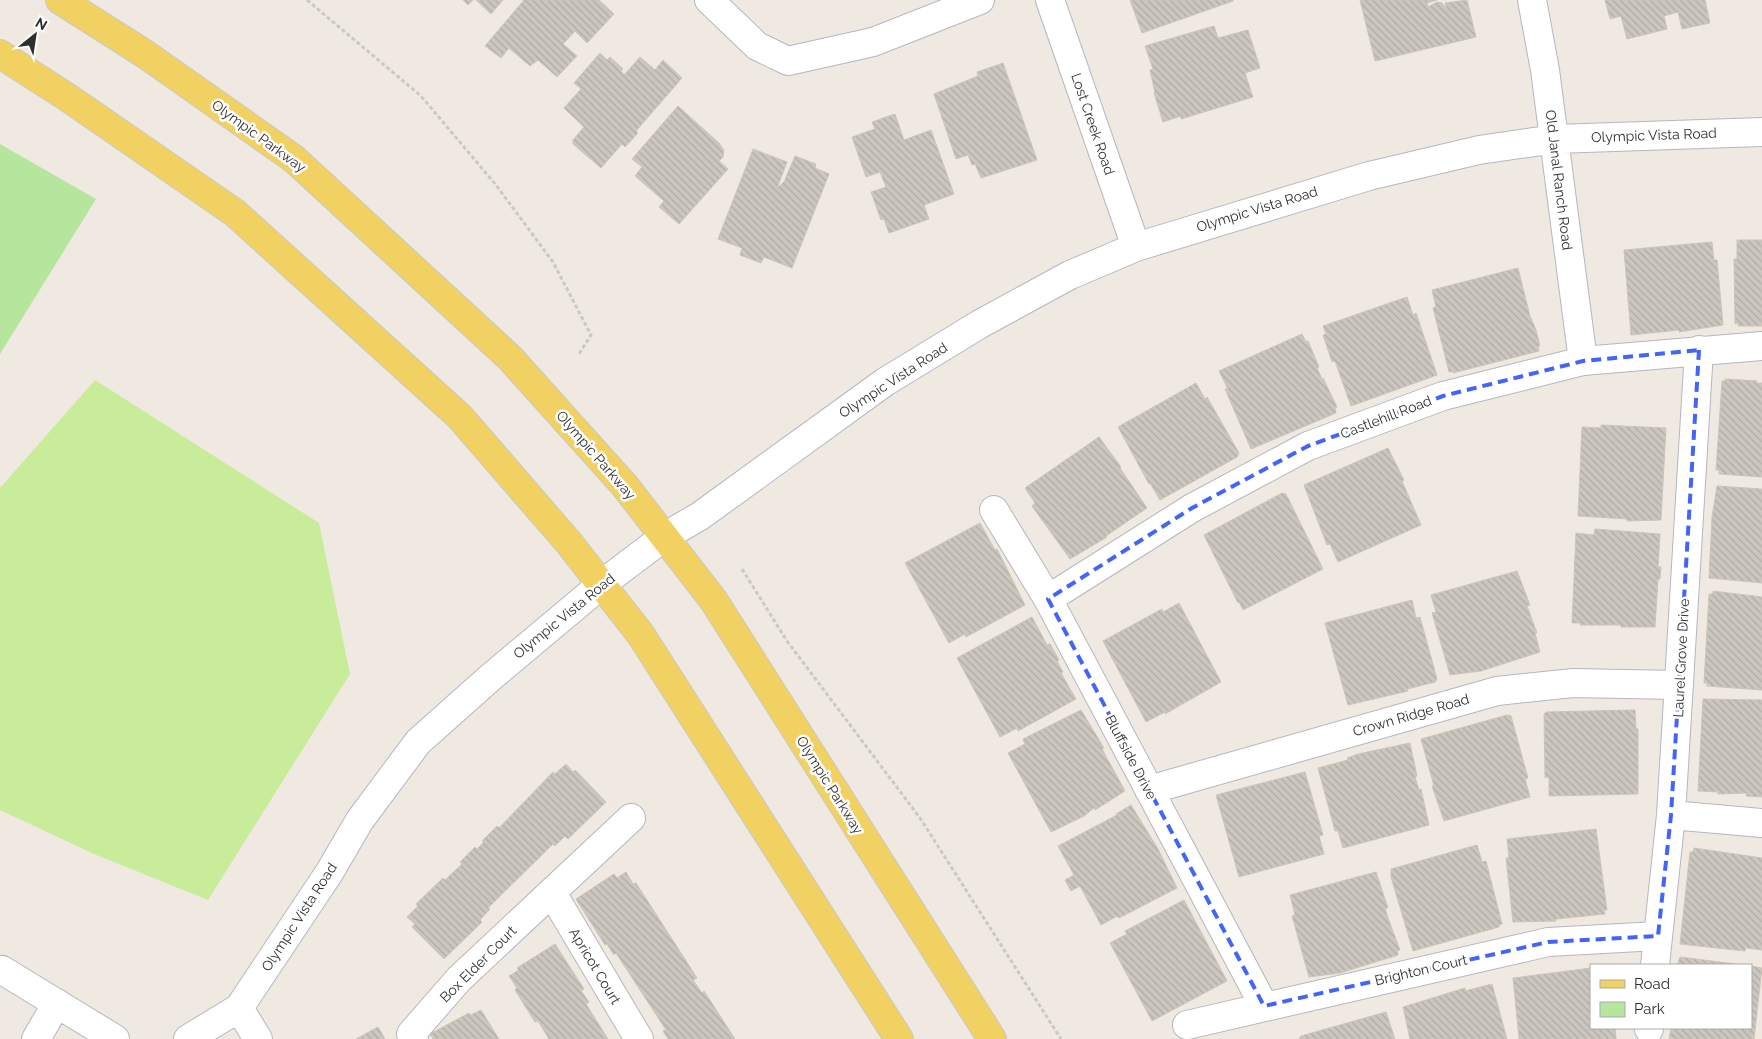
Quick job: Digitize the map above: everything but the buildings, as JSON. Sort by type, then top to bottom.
[{"type":"main road","name":"Olympic Parkway","points":[[60,0],[145,54],[294,159],[510,358],[626,486],[714,602],[992,1039]]},
{"type":"main road","points":[[0,54],[67,97],[235,213],[460,417],[602,584],[641,635],[899,1039]]},
{"type":"street","points":[[708,0],[756,46],[788,61],[873,42],[980,0]]},
{"type":"street","name":"Lost Creek Road","points":[[1050,0],[1136,247]]},
{"type":"street","name":"Old Janal Ranch Road","points":[[1532,0],[1554,140],[1583,361]]},
{"type":"street","name":"Olympic Vista Road","points":[[240,1008],[329,873],[360,820],[418,742],[491,677],[602,584],[664,537],[700,516],[885,382],[980,324],[1070,275],[1136,247],[1369,176],[1479,150],[1554,140],[1762,132]]},
{"type":"street","name":"Castlehill Road","points":[[1048,598],[1192,508],[1308,446],[1443,396],[1583,361],[1762,346]]},
{"type":"street","name":"Laurel Grove Drive","points":[[1655,964],[1671,815],[1699,350]]},
{"type":"street","name":"Bluffside Drive","points":[[994,510],[1048,598],[1264,1006]]},
{"type":"street","name":"Crown Ridge Road","points":[[1149,790],[1497,691],[1573,684],[1679,686]]},
{"type":"street","points":[[1671,815],[1762,824]]},
{"type":"street","points":[[552,893],[632,818]]},
{"type":"street","name":"Box Elder Court","points":[[414,1039],[411,1034],[459,979],[552,893]]},
{"type":"street","name":"Apricot Court","points":[[552,893],[639,1039]]},
{"type":"street","name":"Brighton Court","points":[[1186,1025],[1548,942],[1658,936]]},
{"type":"street","points":[[0,971],[2,970],[115,1039]]},
{"type":"street","points":[[36,1039],[57,1003]]},
{"type":"street","points":[[188,1039],[240,1008],[258,1039]]},
{"type":"path","points":[[307,0],[421,96],[496,185],[553,262],[591,335],[579,354]]},
{"type":"path","points":[[742,569],[787,641],[920,818],[1061,1039]]},
{"type":"highlighted area","points":[[1699,350],[1671,815],[1658,936],[1548,942],[1264,1006],[1048,599],[1192,508],[1308,446],[1443,396],[1583,361]]},
{"type":"green space","points":[[0,144],[96,199],[0,354]]},
{"type":"green space","points":[[95,380],[319,523],[350,674],[208,900],[94,854],[0,810],[0,488]]}]
